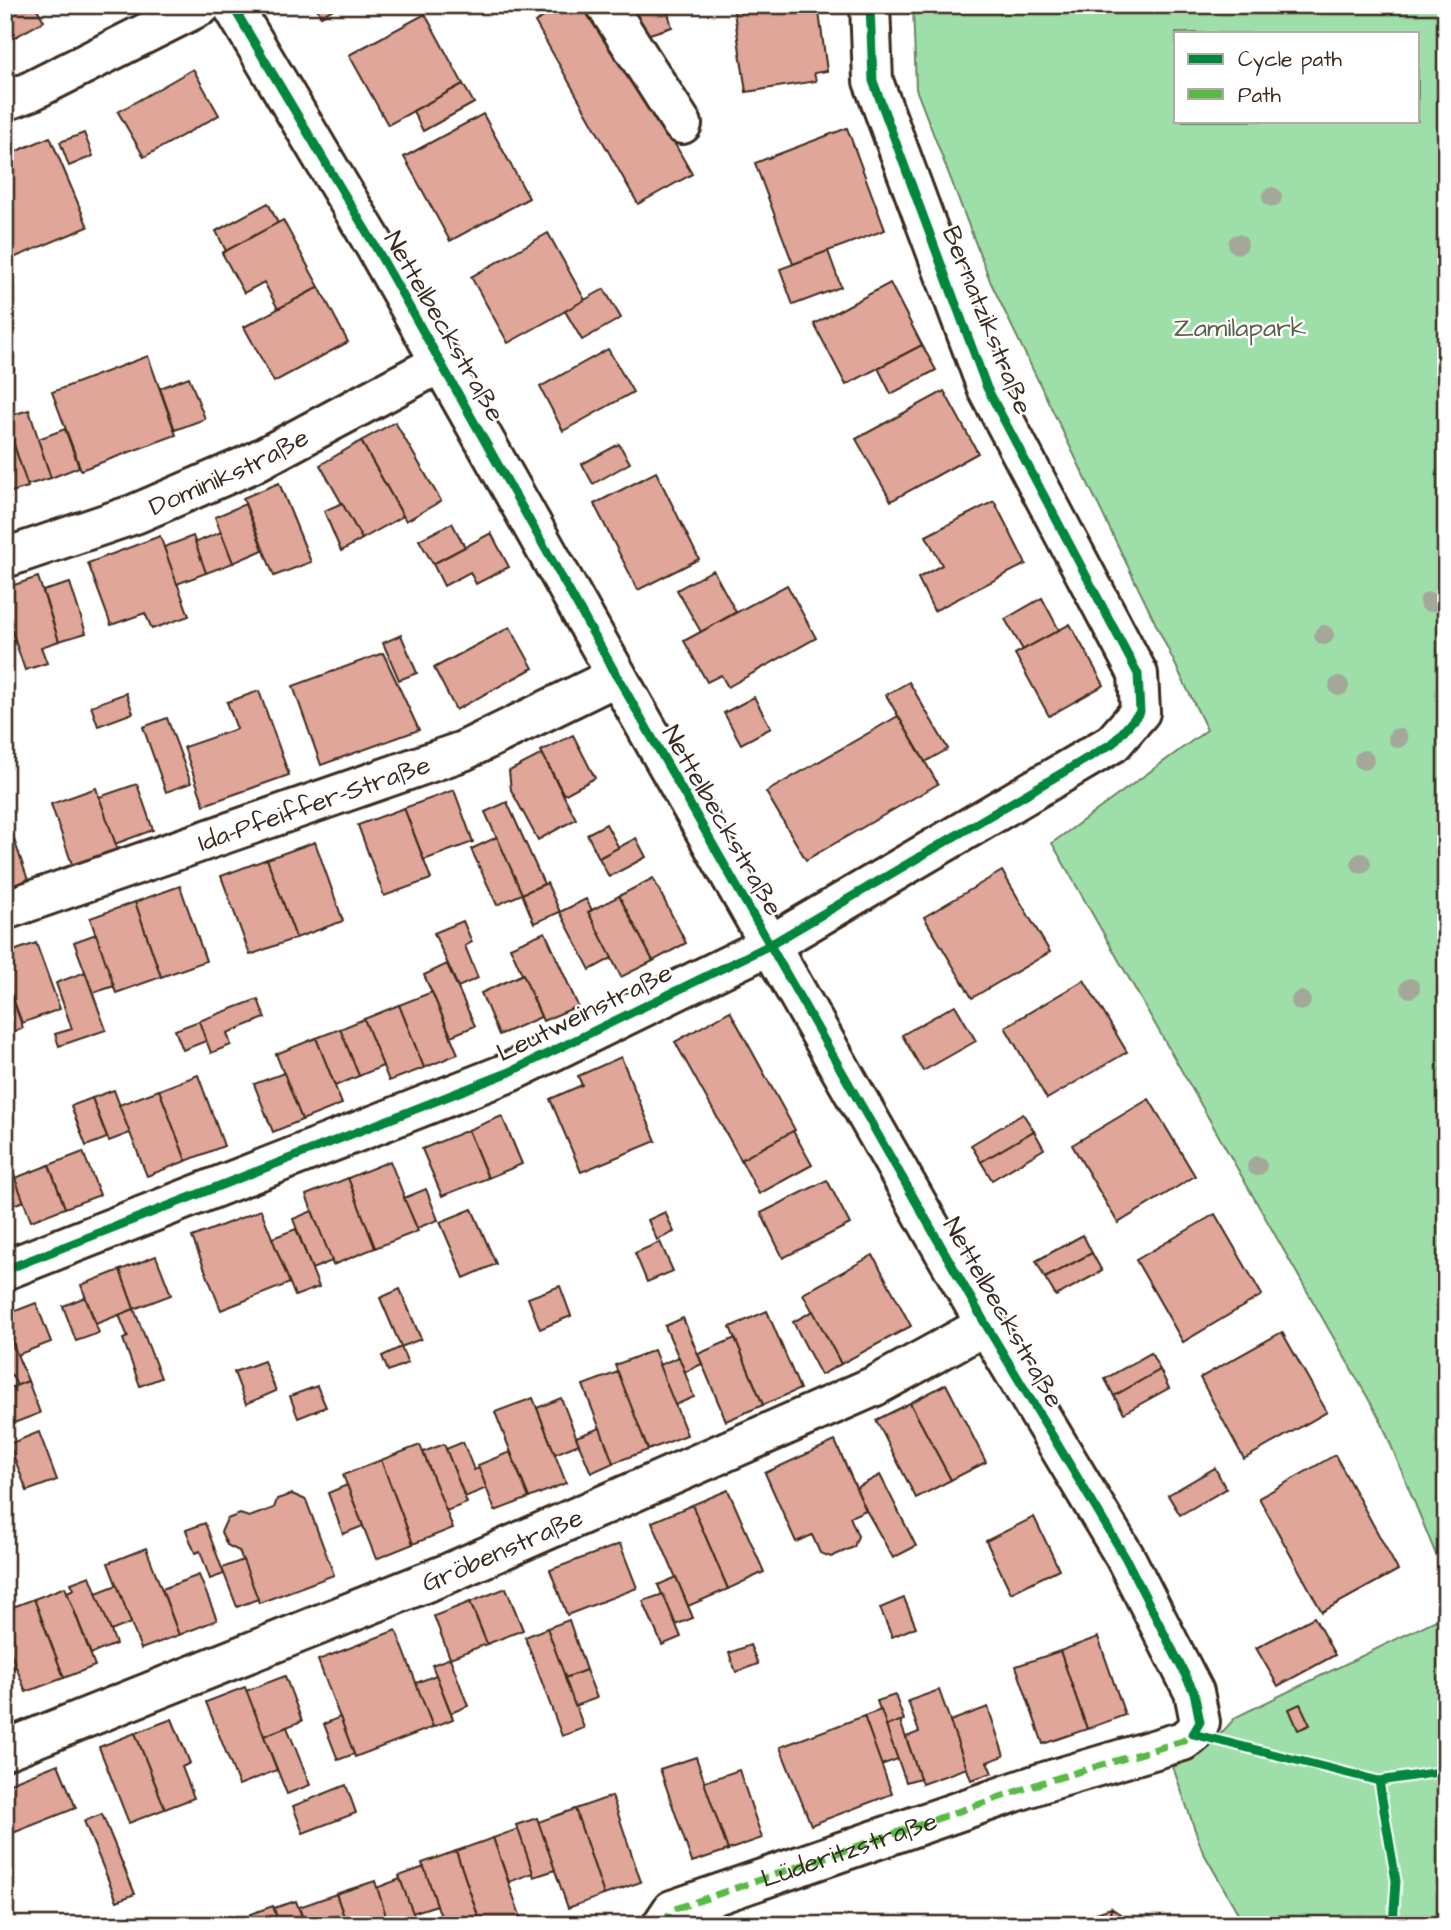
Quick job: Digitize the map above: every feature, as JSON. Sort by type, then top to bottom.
[{"type":"street","points":[[5,101],[29,92],[202,5]]},
{"type":"street","name":"Nettelbeckstraße","points":[[232,5],[442,362],[986,1325],[1125,1557],[1194,1692],[1200,1722],[1193,1734],[1183,1741],[1041,1783]]},
{"type":"street","points":[[606,5],[682,124]]},
{"type":"street","name":"Bernatzikstraße","points":[[870,5],[873,81],[988,388],[1138,674],[1140,712]]},
{"type":"street","name":"Dominikstraße","points":[[5,558],[135,514],[251,464],[442,362]]},
{"type":"street","name":"Ida-Pfeiffer-Straße","points":[[5,910],[463,751],[617,676]]},
{"type":"street","name":"Leutweinstraße","points":[[5,1270],[510,1072],[770,945],[1113,743],[1140,712]]},
{"type":"street","name":"Gröbenstraße","points":[[5,1750],[449,1573],[875,1386],[986,1325]]},
{"type":"street","name":"Lüderitzstraße","points":[[662,1925],[672,1910],[1041,1783]]},
{"type":"green space","name":"Zamilapark","points":[[913,5],[1446,5],[1446,1579],[1381,1421],[1052,843],[1207,730],[991,283],[916,89]]},
{"type":"green space","points":[[1446,1615],[1446,1925],[1242,1925],[1202,1850],[1173,1767],[1201,1755],[1236,1717]]},
{"type":"building","points":[[5,5],[35,5],[44,21],[8,41],[5,37]]},
{"type":"building","points":[[315,5],[340,5],[321,16]]},
{"type":"building","points":[[565,5],[596,5],[692,174],[638,204],[535,22]]},
{"type":"building","points":[[666,5],[672,27],[643,36],[635,12]]},
{"type":"building","points":[[733,5],[818,5],[827,71],[814,73],[816,81],[746,92]]},
{"type":"building","points":[[425,14],[463,84],[388,125],[349,55]]},
{"type":"building","points":[[193,69],[219,115],[144,157],[118,112]]},
{"type":"building","points":[[463,84],[474,103],[423,131],[413,111]]},
{"type":"building","points":[[483,114],[529,198],[450,241],[404,157]]},
{"type":"building","points":[[847,128],[885,230],[793,264],[755,163]]},
{"type":"building","points":[[84,133],[93,156],[69,166],[60,142]]},
{"type":"building","points":[[50,137],[88,227],[11,259],[5,245],[5,156]]},
{"type":"building","points":[[268,203],[278,223],[226,251],[216,231]]},
{"type":"building","points":[[283,220],[319,287],[278,309],[264,282],[244,293],[222,253]]},
{"type":"building","points":[[548,233],[585,300],[508,343],[471,277]]},
{"type":"building","points":[[828,251],[841,287],[793,305],[780,269]]},
{"type":"building","points":[[890,283],[922,345],[846,385],[814,324]]},
{"type":"building","points":[[319,287],[348,342],[274,382],[244,327]]},
{"type":"building","points":[[604,289],[621,318],[582,340],[565,311]]},
{"type":"building","points":[[5,345],[14,370],[5,373]]},
{"type":"building","points":[[922,345],[936,370],[891,394],[878,368]]},
{"type":"building","points":[[608,349],[633,392],[563,431],[540,387]]},
{"type":"building","points":[[148,356],[176,435],[81,470],[52,392]]},
{"type":"building","points":[[189,377],[205,419],[175,430],[160,388]]},
{"type":"building","points":[[944,391],[978,453],[891,501],[856,439]]},
{"type":"building","points":[[29,410],[51,478],[27,485],[5,417]]},
{"type":"building","points":[[5,418],[28,487],[5,494]]},
{"type":"building","points":[[395,422],[441,501],[406,521],[361,441]]},
{"type":"building","points":[[65,429],[79,467],[51,478],[38,439]]},
{"type":"building","points":[[361,441],[403,516],[362,539],[320,465]]},
{"type":"building","points":[[619,444],[630,463],[593,484],[582,464]]},
{"type":"building","points":[[656,472],[699,559],[638,590],[594,504]]},
{"type":"building","points":[[279,483],[311,562],[274,576],[243,498]]},
{"type":"building","points":[[994,501],[1026,564],[934,611],[918,578],[942,565],[926,536]]},
{"type":"building","points":[[342,503],[362,539],[341,551],[324,511]]},
{"type":"building","points":[[245,504],[263,550],[233,563],[215,517]]},
{"type":"building","points":[[452,523],[465,547],[433,564],[419,540]]},
{"type":"building","points":[[221,532],[233,563],[206,573],[194,543]]},
{"type":"building","points":[[491,533],[509,567],[476,584],[470,572],[444,586],[433,564]]},
{"type":"building","points":[[160,536],[189,616],[152,629],[145,613],[111,625],[88,563]]},
{"type":"building","points":[[193,536],[206,573],[177,584],[164,547]]},
{"type":"building","points":[[713,570],[736,612],[701,632],[677,590]]},
{"type":"building","points":[[38,577],[59,641],[41,647],[47,663],[25,670],[5,611],[5,588]]},
{"type":"building","points":[[70,583],[86,633],[59,641],[43,591]]},
{"type":"building","points":[[787,585],[816,638],[728,687],[721,675],[707,682],[684,641]]},
{"type":"building","points":[[1042,598],[1059,630],[1023,650],[1005,619]]},
{"type":"building","points":[[5,611],[15,640],[5,644]]},
{"type":"building","points":[[1070,624],[1104,685],[1049,716],[1015,654]]},
{"type":"building","points":[[510,627],[533,668],[456,710],[434,668]]},
{"type":"building","points":[[401,635],[417,673],[399,680],[383,643]]},
{"type":"building","points":[[383,653],[419,730],[321,765],[293,686]]},
{"type":"building","points":[[909,682],[948,749],[925,762],[886,695]]},
{"type":"building","points":[[259,691],[289,775],[204,805],[184,747],[237,729],[227,702]]},
{"type":"building","points":[[126,693],[133,713],[98,726],[91,706]]},
{"type":"building","points":[[754,697],[771,728],[741,744],[724,713]]},
{"type":"building","points":[[898,716],[938,784],[806,860],[766,792]]},
{"type":"building","points":[[167,718],[191,783],[166,792],[143,727]]},
{"type":"building","points":[[573,735],[595,778],[564,795],[541,751]]},
{"type":"building","points":[[542,754],[576,819],[538,840],[511,790],[509,771]]},
{"type":"building","points":[[137,784],[153,830],[115,844],[99,797]]},
{"type":"building","points":[[96,788],[118,851],[73,867],[51,804]]},
{"type":"building","points":[[454,790],[473,842],[424,860],[404,808]]},
{"type":"building","points":[[507,802],[544,884],[522,894],[485,812]]},
{"type":"building","points":[[404,808],[431,879],[384,896],[358,825]]},
{"type":"building","points":[[5,813],[29,883],[5,891]]},
{"type":"building","points":[[606,824],[619,848],[599,858],[587,834]]},
{"type":"building","points":[[497,837],[522,894],[497,905],[471,849]]},
{"type":"building","points":[[636,838],[646,857],[609,877],[599,858]]},
{"type":"building","points":[[315,842],[343,921],[296,938],[267,859]]},
{"type":"building","points":[[267,859],[296,938],[250,955],[221,876]]},
{"type":"building","points":[[1002,871],[1050,952],[972,998],[924,917]]},
{"type":"building","points":[[653,878],[686,943],[653,961],[619,896]]},
{"type":"building","points":[[547,883],[560,912],[534,923],[522,894]]},
{"type":"building","points":[[180,886],[206,961],[161,977],[135,902]]},
{"type":"building","points":[[619,896],[653,961],[621,977],[588,912]]},
{"type":"building","points":[[586,899],[592,910],[588,912],[612,958],[590,970],[560,912]]},
{"type":"building","points":[[135,902],[161,977],[116,993],[90,918]]},
{"type":"building","points":[[463,921],[472,942],[465,946],[478,978],[458,987],[434,933]]},
{"type":"building","points":[[545,932],[578,1006],[543,1021],[510,947]]},
{"type":"building","points":[[96,934],[114,986],[93,993],[74,942]]},
{"type":"building","points":[[36,943],[60,1009],[22,1023],[5,977],[5,954]]},
{"type":"building","points":[[447,964],[475,1026],[451,1036],[424,975]]},
{"type":"building","points":[[85,972],[106,1030],[59,1046],[55,1034],[72,1029],[56,983]]},
{"type":"building","points":[[523,974],[541,1017],[499,1035],[481,993]]},
{"type":"building","points":[[5,977],[23,1028],[5,1035]]},
{"type":"building","points":[[1084,980],[1127,1052],[1047,1099],[1005,1027]]},
{"type":"building","points":[[432,992],[458,1054],[424,1068],[399,1005]]},
{"type":"building","points":[[258,999],[265,1018],[227,1033],[231,1045],[211,1053],[199,1021]]},
{"type":"building","points":[[399,1005],[424,1068],[389,1081],[364,1019]]},
{"type":"building","points":[[955,1005],[976,1041],[923,1071],[902,1035]]},
{"type":"building","points":[[730,1011],[795,1130],[741,1160],[675,1042]]},
{"type":"building","points":[[364,1019],[383,1066],[359,1076],[340,1029]]},
{"type":"building","points":[[199,1021],[206,1041],[183,1050],[175,1030]]},
{"type":"building","points":[[340,1029],[359,1076],[335,1086],[316,1038]]},
{"type":"building","points":[[316,1038],[342,1104],[302,1120],[276,1054]]},
{"type":"building","points":[[621,1057],[656,1141],[581,1172],[550,1099],[582,1085],[578,1076]]},
{"type":"building","points":[[284,1073],[302,1120],[273,1132],[254,1084]]},
{"type":"building","points":[[198,1075],[224,1146],[186,1161],[159,1090]]},
{"type":"building","points":[[114,1090],[130,1133],[109,1141],[92,1098]]},
{"type":"building","points":[[159,1090],[186,1161],[147,1176],[119,1105]]},
{"type":"building","points":[[92,1098],[107,1138],[86,1146],[71,1106]]},
{"type":"building","points":[[1149,1099],[1195,1176],[1118,1223],[1072,1145]]},
{"type":"building","points":[[1023,1114],[1034,1131],[981,1162],[971,1145]]},
{"type":"building","points":[[502,1116],[522,1164],[488,1178],[468,1130]]},
{"type":"building","points":[[468,1130],[488,1178],[442,1196],[422,1149]]},
{"type":"building","points":[[793,1131],[812,1165],[759,1194],[741,1160]]},
{"type":"building","points":[[1034,1131],[1044,1149],[992,1180],[981,1162]]},
{"type":"building","points":[[83,1152],[100,1195],[65,1208],[49,1165]]},
{"type":"building","points":[[8,1159],[24,1201],[5,1208],[5,1160]]},
{"type":"building","points":[[390,1161],[418,1231],[375,1248],[348,1178]]},
{"type":"building","points":[[49,1165],[65,1208],[31,1221],[15,1178]]},
{"type":"building","points":[[348,1178],[375,1248],[333,1265],[306,1195]]},
{"type":"building","points":[[827,1180],[850,1224],[783,1258],[761,1213]]},
{"type":"building","points":[[426,1189],[438,1220],[417,1228],[404,1198]]},
{"type":"building","points":[[472,1209],[496,1264],[464,1278],[440,1222]]},
{"type":"building","points":[[261,1210],[290,1283],[221,1310],[192,1237]]},
{"type":"building","points":[[312,1211],[332,1261],[312,1269],[293,1219]]},
{"type":"building","points":[[665,1212],[674,1232],[657,1240],[648,1220]]},
{"type":"building","points":[[1215,1214],[1262,1295],[1183,1342],[1136,1260]]},
{"type":"building","points":[[296,1229],[319,1287],[295,1296],[272,1238]]},
{"type":"building","points":[[1083,1235],[1092,1253],[1045,1278],[1036,1261]]},
{"type":"building","points":[[660,1242],[673,1271],[647,1282],[635,1253]]},
{"type":"building","points":[[1092,1253],[1102,1271],[1056,1296],[1045,1278]]},
{"type":"building","points":[[873,1255],[911,1326],[841,1364],[803,1294]]},
{"type":"building","points":[[156,1256],[171,1295],[134,1309],[120,1270]]},
{"type":"building","points":[[120,1270],[134,1309],[96,1324],[81,1285]]},
{"type":"building","points":[[560,1286],[571,1316],[540,1329],[528,1298]]},
{"type":"building","points":[[400,1289],[421,1339],[401,1347],[380,1298]]},
{"type":"building","points":[[85,1297],[99,1333],[76,1341],[63,1306]]},
{"type":"building","points":[[36,1303],[51,1342],[17,1355],[5,1325],[5,1315]]},
{"type":"building","points":[[134,1309],[161,1378],[140,1386],[123,1339],[128,1337],[119,1315]]},
{"type":"building","points":[[767,1311],[800,1389],[763,1405],[730,1327]]},
{"type":"building","points":[[813,1311],[841,1364],[821,1375],[793,1322]]},
{"type":"building","points":[[683,1318],[702,1364],[685,1372],[665,1326]]},
{"type":"building","points":[[5,1325],[28,1381],[17,1386],[12,1375],[5,1377]]},
{"type":"building","points":[[1282,1332],[1327,1412],[1244,1459],[1200,1378]]},
{"type":"building","points":[[735,1338],[763,1405],[726,1421],[698,1354]]},
{"type":"building","points":[[401,1347],[408,1363],[388,1371],[382,1356]]},
{"type":"building","points":[[654,1350],[687,1435],[648,1450],[615,1365]]},
{"type":"building","points":[[1151,1353],[1160,1370],[1114,1396],[1105,1379]]},
{"type":"building","points":[[679,1357],[694,1397],[675,1405],[659,1365]]},
{"type":"building","points":[[264,1361],[276,1391],[246,1404],[234,1372]]},
{"type":"building","points":[[1160,1370],[1169,1388],[1124,1413],[1114,1396]]},
{"type":"building","points":[[618,1372],[648,1450],[613,1463],[583,1385]]},
{"type":"building","points":[[28,1381],[40,1413],[14,1423],[5,1400],[5,1390]]},
{"type":"building","points":[[946,1384],[986,1462],[951,1480],[910,1403]]},
{"type":"building","points":[[317,1386],[326,1407],[298,1418],[290,1396]]},
{"type":"building","points":[[533,1398],[566,1483],[529,1498],[495,1412]]},
{"type":"building","points":[[561,1398],[579,1444],[555,1454],[537,1408]]},
{"type":"building","points":[[910,1403],[951,1480],[916,1498],[876,1420]]},
{"type":"building","points":[[600,1428],[613,1463],[591,1473],[576,1437]]},
{"type":"building","points":[[39,1432],[57,1480],[27,1491],[9,1444]]},
{"type":"building","points":[[835,1441],[866,1510],[850,1517],[858,1536],[854,1547],[831,1557],[820,1553],[812,1535],[796,1542],[765,1473]]},
{"type":"building","points":[[463,1442],[474,1470],[479,1468],[487,1488],[465,1497],[446,1449]]},
{"type":"building","points":[[444,1444],[467,1503],[446,1511],[423,1452]]},
{"type":"building","points":[[420,1445],[453,1528],[413,1544],[381,1460]]},
{"type":"building","points":[[510,1452],[529,1498],[495,1511],[478,1465]]},
{"type":"building","points":[[1335,1455],[1398,1570],[1322,1612],[1259,1498]]},
{"type":"building","points":[[381,1460],[413,1544],[376,1559],[343,1475]]},
{"type":"building","points":[[1215,1468],[1226,1489],[1180,1515],[1168,1495]]},
{"type":"building","points":[[880,1475],[916,1546],[893,1558],[856,1488]]},
{"type":"building","points":[[347,1485],[363,1526],[343,1534],[328,1493]]},
{"type":"building","points":[[728,1490],[764,1572],[728,1589],[692,1505]]},
{"type":"building","points":[[292,1494],[306,1500],[334,1575],[259,1603],[239,1551],[227,1545],[221,1532],[227,1519],[240,1514],[249,1517],[274,1508],[277,1499]]},
{"type":"building","points":[[692,1505],[728,1589],[688,1606],[652,1522]]},
{"type":"building","points":[[1034,1517],[1059,1569],[1011,1593],[986,1541]]},
{"type":"building","points":[[205,1523],[224,1574],[210,1579],[200,1551],[195,1553],[186,1530]]},
{"type":"building","points":[[620,1544],[637,1588],[567,1615],[550,1570]]},
{"type":"building","points":[[146,1548],[179,1635],[141,1649],[108,1563]]},
{"type":"building","points":[[243,1560],[258,1599],[237,1607],[222,1568]]},
{"type":"building","points":[[199,1575],[217,1620],[179,1635],[162,1589]]},
{"type":"building","points":[[90,1576],[116,1644],[91,1654],[67,1592],[74,1589],[71,1583]]},
{"type":"building","points":[[676,1577],[693,1618],[675,1625],[658,1585]]},
{"type":"building","points":[[117,1585],[131,1623],[111,1631],[96,1593]]},
{"type":"building","points":[[65,1587],[95,1666],[64,1678],[34,1599]]},
{"type":"building","points":[[506,1588],[523,1630],[487,1644],[470,1602]]},
{"type":"building","points":[[663,1594],[681,1637],[662,1645],[643,1601]]},
{"type":"building","points":[[904,1598],[916,1627],[892,1637],[880,1608]]},
{"type":"building","points":[[34,1599],[64,1678],[26,1692],[5,1639],[5,1610]]},
{"type":"building","points":[[470,1602],[487,1644],[450,1658],[434,1616]]},
{"type":"building","points":[[1314,1617],[1335,1655],[1278,1686],[1256,1648]]},
{"type":"building","points":[[569,1620],[586,1670],[565,1678],[547,1628]]},
{"type":"building","points":[[547,1628],[584,1728],[562,1736],[525,1637]]},
{"type":"building","points":[[396,1630],[433,1727],[355,1757],[318,1660]]},
{"type":"building","points":[[1098,1637],[1125,1715],[1087,1729],[1060,1651]]},
{"type":"building","points":[[5,1639],[16,1667],[5,1671]]},
{"type":"building","points":[[750,1645],[758,1664],[736,1672],[729,1653]]},
{"type":"building","points":[[1060,1651],[1087,1729],[1043,1744],[1016,1666]]},
{"type":"building","points":[[450,1658],[468,1706],[451,1713],[432,1665]]},
{"type":"building","points":[[586,1670],[597,1698],[575,1706],[565,1678]]},
{"type":"building","points":[[436,1675],[453,1719],[433,1727],[416,1683]]},
{"type":"building","points":[[285,1676],[302,1721],[264,1736],[246,1691]]},
{"type":"building","points":[[245,1687],[277,1770],[239,1785],[206,1702]]},
{"type":"building","points":[[939,1690],[967,1768],[922,1784],[906,1737],[919,1732],[908,1701]]},
{"type":"building","points":[[895,1695],[904,1720],[886,1726],[877,1701]]},
{"type":"building","points":[[1300,1704],[1310,1725],[1298,1730],[1289,1709]]},
{"type":"building","points":[[988,1707],[1004,1756],[987,1762],[992,1773],[971,1780],[950,1721]]},
{"type":"building","points":[[881,1710],[898,1759],[881,1765],[864,1716]]},
{"type":"building","points":[[864,1716],[892,1794],[811,1825],[780,1747]]},
{"type":"building","points":[[340,1717],[354,1754],[338,1760],[324,1724]]},
{"type":"building","points":[[172,1719],[190,1763],[182,1767],[194,1798],[165,1809],[135,1733]]},
{"type":"building","points":[[900,1721],[920,1778],[906,1782],[886,1726]]},
{"type":"building","points":[[287,1727],[310,1785],[287,1794],[264,1736]]},
{"type":"building","points":[[135,1733],[165,1809],[129,1823],[99,1747]]},
{"type":"building","points":[[696,1757],[728,1850],[692,1862],[660,1769]]},
{"type":"building","points":[[58,1764],[76,1808],[8,1835],[5,1827],[5,1785]]},
{"type":"building","points":[[739,1770],[762,1838],[728,1850],[704,1782]]},
{"type":"building","points":[[346,1785],[356,1813],[303,1833],[293,1806]]},
{"type":"building","points":[[612,1796],[641,1882],[604,1895],[575,1809]]},
{"type":"building","points":[[575,1809],[604,1895],[568,1908],[538,1822]]},
{"type":"building","points":[[102,1814],[135,1894],[117,1901],[84,1821]]},
{"type":"building","points":[[537,1818],[555,1870],[534,1877],[516,1825]]},
{"type":"building","points":[[518,1829],[533,1873],[509,1882],[493,1838]]},
{"type":"building","points":[[493,1838],[522,1921],[510,1925],[481,1925],[456,1851]]},
{"type":"building","points":[[456,1851],[481,1925],[444,1925],[422,1863]]},
{"type":"building","points":[[424,1867],[437,1905],[412,1913],[399,1876]]},
{"type":"building","points":[[400,1879],[416,1921],[406,1925],[389,1925],[376,1888]]},
{"type":"building","points":[[375,1881],[389,1925],[347,1925],[336,1894]]},
{"type":"building","points":[[336,1894],[347,1925],[305,1925],[299,1907]]},
{"type":"building","points":[[296,1901],[305,1925],[279,1925],[274,1908]]},
{"type":"building","points":[[273,1906],[279,1925],[254,1925],[250,1914]]},
{"type":"building","points":[[1111,1908],[1137,1925],[1108,1925]]},
{"type":"building","points":[[1111,1908],[1108,1925],[1061,1925]]},
{"type":"marked path","points":[[662,1925],[672,1910],[1041,1783],[1183,1741],[1195,1730]]},
{"type":"cycle path","points":[[232,5],[375,246],[986,1325],[1125,1557],[1194,1692],[1200,1722],[1193,1734],[1379,1781],[1446,1771]]},
{"type":"cycle path","points":[[5,1270],[510,1072],[770,945],[1113,743],[1140,712],[1138,674],[987,388],[873,81],[870,5]]},
{"type":"cycle path","points":[[1379,1781],[1396,1881],[1393,1925]]}]
